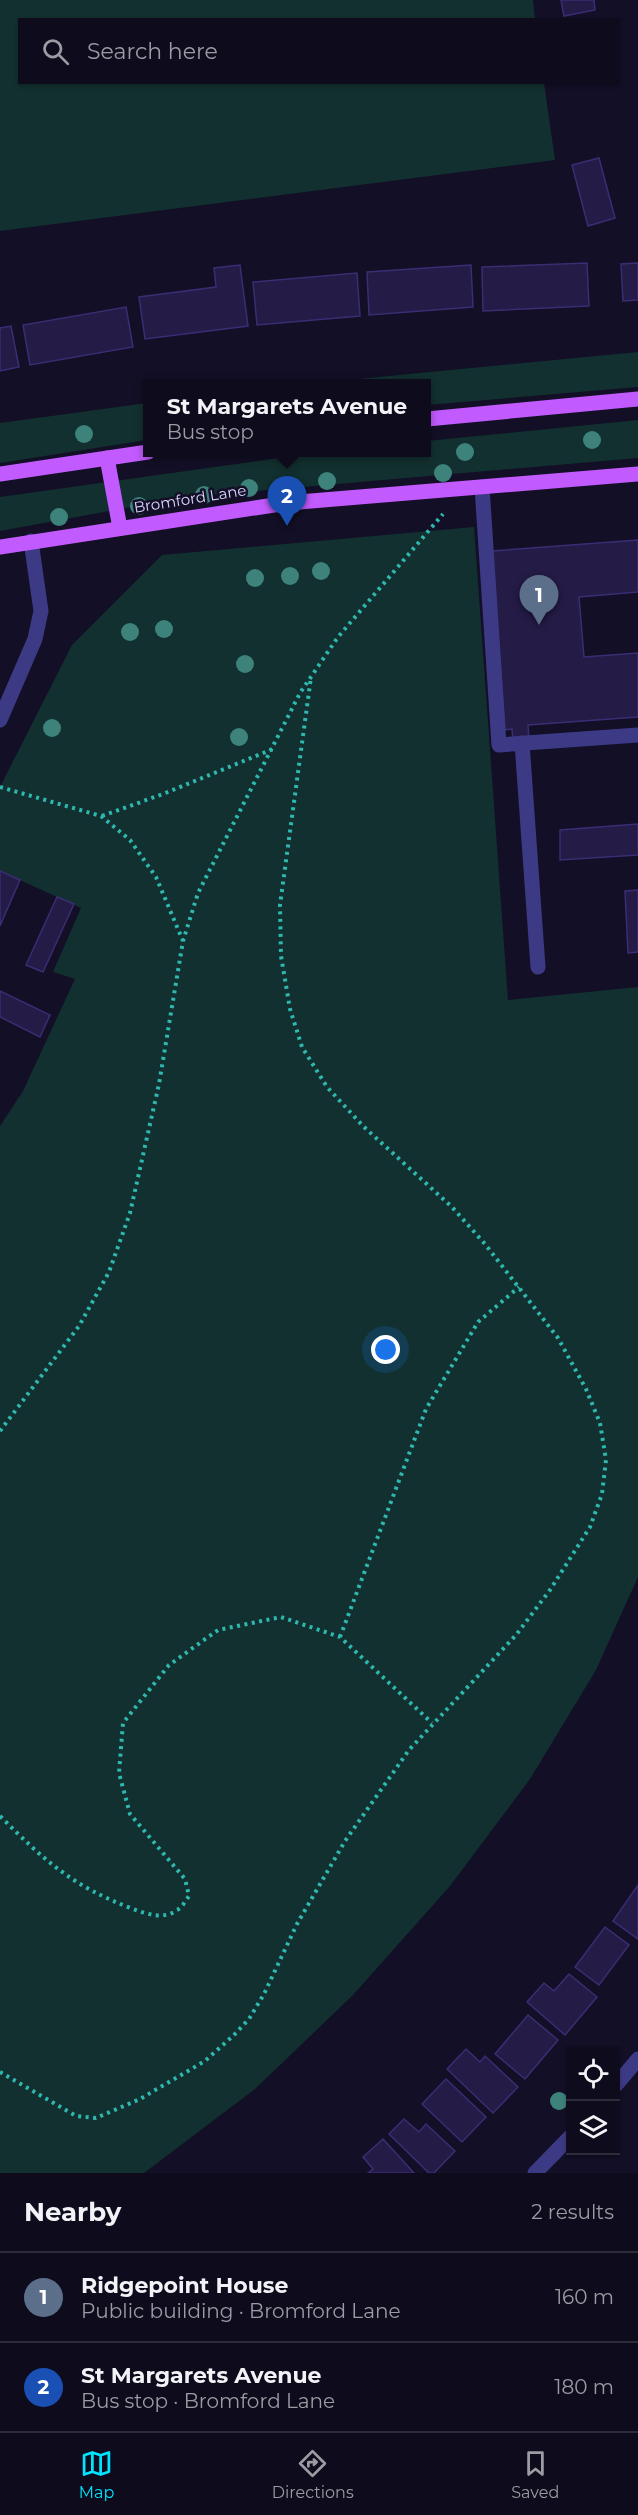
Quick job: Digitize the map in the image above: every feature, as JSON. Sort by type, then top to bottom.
[{"type":"main road","points":[[431,419],[638,399]]},
{"type":"main road","points":[[0,474],[143,453]]},
{"type":"main road","points":[[107,458],[120,528]]},
{"type":"main road","name":"Bromford Lane","points":[[0,547],[287,503],[638,474]]},
{"type":"street","points":[[482,487],[499,745],[638,735]]},
{"type":"street","points":[[0,720],[35,639],[42,611],[31,541]]},
{"type":"street","points":[[522,743],[538,967]]},
{"type":"street","points":[[620,2079],[638,2059]]},
{"type":"street","points":[[535,2173],[566,2141]]},
{"type":"path","points":[[0,1431],[79,1326],[109,1272],[133,1201],[159,1084],[183,941],[198,893],[300,693],[338,638],[465,489]]},
{"type":"path","points":[[0,2072],[76,2116],[96,2118],[140,2099],[205,2061],[249,2019],[264,1994],[297,1924],[345,1841],[409,1750],[516,1635],[550,1590],[590,1527],[602,1494],[606,1460],[600,1423],[586,1389],[558,1338],[452,1207],[364,1127],[327,1087],[302,1047],[290,1008],[281,956],[280,905],[311,677]]},
{"type":"path","points":[[101,816],[163,795],[273,749]]},
{"type":"path","points":[[0,787],[101,816],[130,840],[156,877],[183,941]]},
{"type":"path","points":[[340,1637],[426,1409],[478,1322],[519,1287]]},
{"type":"path","points":[[0,1816],[37,1853],[68,1878],[99,1896],[160,1916],[178,1910],[189,1896],[185,1879],[130,1814],[119,1773],[123,1723],[169,1665],[218,1630],[281,1617],[340,1637],[432,1723]]},
{"type":"green space","points":[[0,0],[533,0],[535,18],[18,18],[18,84],[544,84],[555,160],[0,231]]},
{"type":"green space","points":[[638,352],[638,387],[431,405],[431,379],[358,379]]},
{"type":"green space","points":[[143,404],[143,441],[0,463],[0,423]]},
{"type":"green space","points":[[638,420],[638,458],[186,497],[0,531],[0,497],[285,457],[431,457],[431,441]]},
{"type":"green space","points":[[474,527],[508,1000],[638,987],[638,1577],[596,1670],[530,1779],[450,1886],[353,1995],[255,2089],[144,2173],[0,2173],[0,1126],[23,1091],[75,979],[53,972],[81,908],[0,871],[0,787],[72,645],[162,555]]},
{"type":"building","points":[[561,0],[594,0],[595,10],[564,16]]},
{"type":"building","points":[[599,158],[615,218],[588,226],[572,165]]},
{"type":"building","points":[[587,263],[589,306],[483,311],[482,267]]},
{"type":"building","points":[[638,263],[638,300],[623,301],[621,264]]},
{"type":"building","points":[[240,265],[248,326],[145,339],[139,297],[216,287],[214,268]]},
{"type":"building","points":[[471,265],[473,307],[369,315],[367,272]]},
{"type":"building","points":[[357,273],[360,316],[257,325],[253,282]]},
{"type":"building","points":[[126,307],[133,347],[30,365],[23,325]]},
{"type":"building","points":[[11,326],[19,367],[0,371],[0,328]]},
{"type":"building","points":[[638,540],[638,592],[579,597],[584,657],[638,653],[638,717],[528,725],[529,741],[513,742],[512,729],[505,730],[492,551]]},
{"type":"building","points":[[638,824],[638,855],[560,860],[560,830]]},
{"type":"building","points":[[0,871],[20,880],[0,926]]},
{"type":"building","points":[[638,890],[638,952],[628,953],[625,891]]},
{"type":"building","points":[[57,897],[74,904],[43,972],[26,965]]},
{"type":"building","points":[[0,991],[50,1015],[40,1037],[0,1017]]},
{"type":"building","points":[[638,1885],[638,1939],[613,1921]]},
{"type":"building","points":[[605,1927],[629,1945],[599,1985],[575,1967]]},
{"type":"building","points":[[569,1974],[597,1997],[565,2035],[527,2002],[544,1983],[554,1991]]},
{"type":"building","points":[[528,2015],[558,2040],[525,2079],[495,2054]]},
{"type":"building","points":[[466,2049],[480,2062],[485,2056],[518,2087],[493,2113],[447,2069]]},
{"type":"building","points":[[446,2079],[486,2117],[462,2142],[422,2104]]},
{"type":"building","points":[[404,2119],[419,2132],[426,2124],[455,2151],[434,2173],[429,2173],[389,2134]]},
{"type":"building","points":[[383,2139],[414,2173],[368,2173],[373,2169],[363,2157]]},
{"type":"place","name":"St Margarets Avenue","points":[[287,526]]},
{"type":"place","name":"Ridgepoint House","points":[[539,625]]}]
